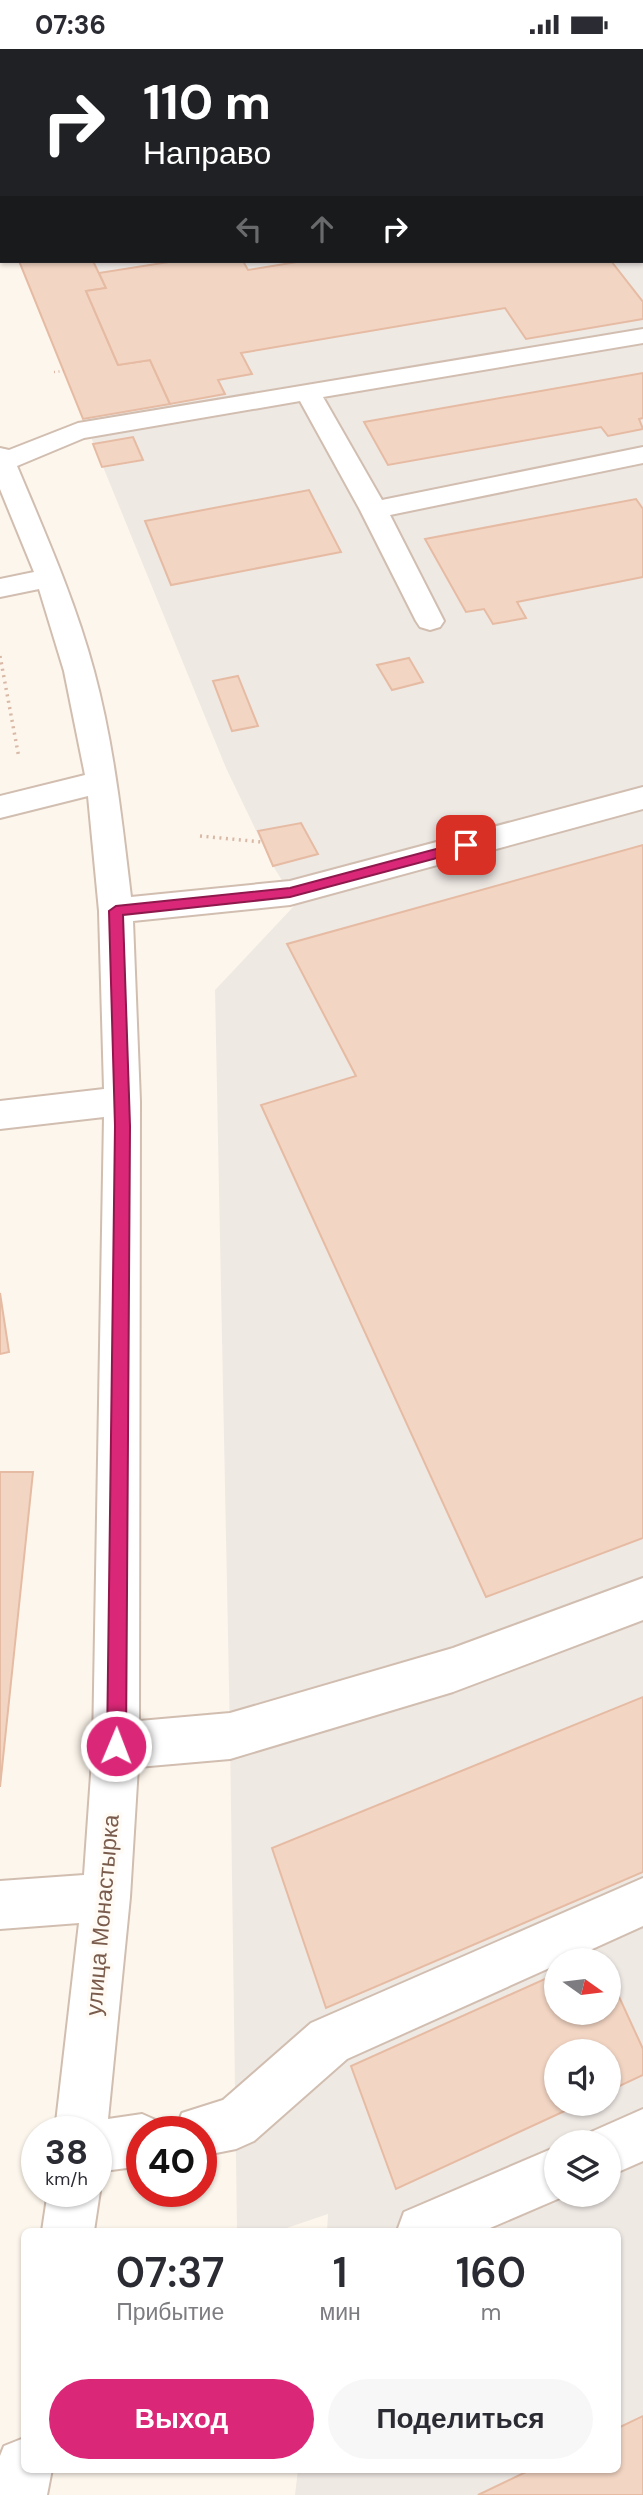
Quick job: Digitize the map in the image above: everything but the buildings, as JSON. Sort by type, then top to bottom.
[{"type":"street","points":[[1,459],[78,431],[643,336]]},
{"type":"street","points":[[308,393],[374,510],[430,621]]},
{"type":"street","points":[[374,510],[643,455]]},
{"type":"street","name":"улица Монастырка","points":[[1,459],[50,578],[79,671],[103,782],[116,911],[122,1101],[116,1746],[106,1897],[83,2116]]},
{"type":"street","points":[[0,588],[50,578]]},
{"type":"street","points":[[0,807],[103,782]]},
{"type":"street","points":[[116,911],[290,893],[643,798]]},
{"type":"street","points":[[0,1115],[122,1101]]},
{"type":"street","points":[[116,1746],[230,1736],[453,1670],[643,1599]]},
{"type":"street","points":[[0,1905],[106,1897]]},
{"type":"street","points":[[217,2127],[236,2123],[329,2041],[643,1902]]},
{"type":"street","points":[[621,2145],[643,2135]]},
{"type":"street","points":[[430,2228],[544,2178]]},
{"type":"street","points":[[68,2228],[72,2207]]},
{"type":"street","points":[[19,2495],[23,2473]]},
{"type":"path","points":[[54,372],[64,371]]},
{"type":"path","points":[[0,656],[20,751],[19,765]]},
{"type":"path","points":[[200,836],[262,842]]},
{"type":"shaded area","points":[[20,263],[643,263],[643,2495],[295,2495],[298,2473],[621,2473],[621,2228],[327,2228],[328,2214],[287,2228],[237,2228],[215,990],[294,906],[290,893],[273,866],[226,768]]},
{"type":"route","points":[[116,1746],[122,1126],[116,911],[290,893],[466,845]]}]
